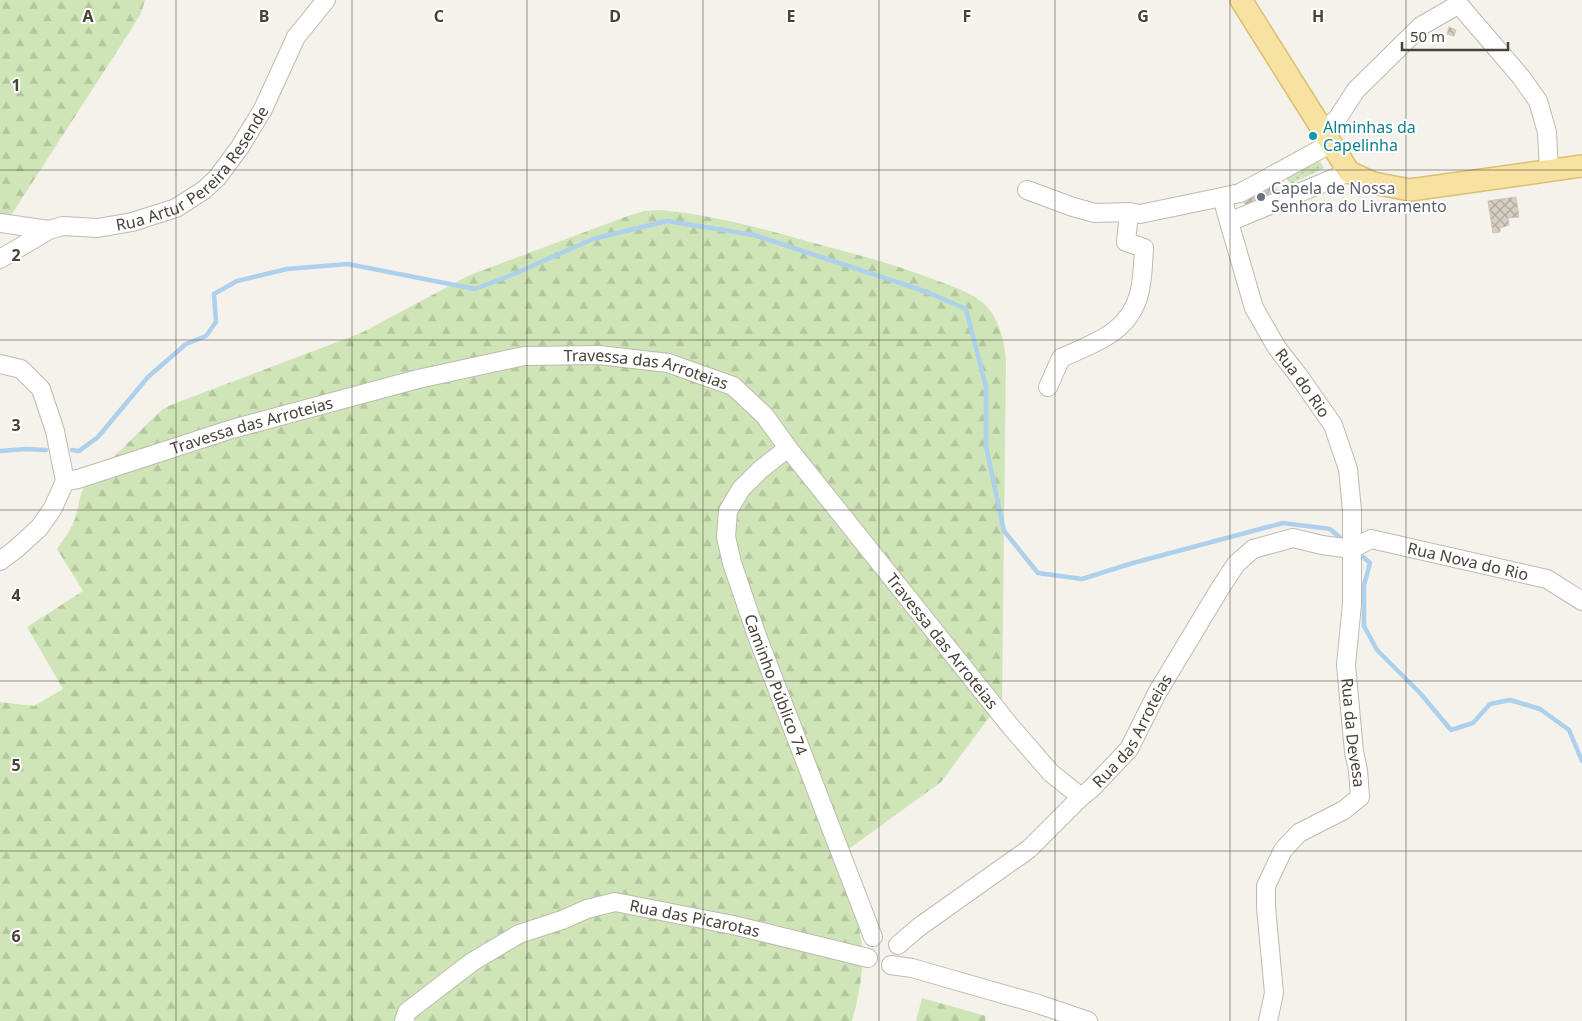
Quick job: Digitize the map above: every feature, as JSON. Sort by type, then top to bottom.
[{"type":"main road","points":[[1241,0],[1349,172],[1373,183],[1410,190],[1582,166]]},
{"type":"street","name":"Rua Artur Pereira Resende","points":[[0,259],[49,230],[63,226],[98,228],[132,222],[176,208],[204,190],[217,178],[240,147],[263,109],[296,37],[326,0]]},
{"type":"street","points":[[1027,190],[1095,213],[1129,212],[1140,214],[1240,193],[1326,137],[1356,90],[1421,26],[1461,4],[1522,77],[1538,101],[1547,132],[1549,171]]},
{"type":"street","points":[[1229,222],[1349,172]]},
{"type":"street","name":"Rua do Rio","points":[[1222,197],[1254,308],[1277,348],[1333,425],[1348,469],[1352,510],[1352,549]]},
{"type":"street","points":[[1048,387],[1061,358],[1110,336],[1130,317],[1140,294],[1144,248],[1126,242],[1129,212]]},
{"type":"street","points":[[0,223],[49,230]]},
{"type":"street","name":"Travessa das Arroteias","points":[[65,481],[78,479],[232,429],[399,384],[524,356],[599,355],[668,363],[733,386],[765,416],[788,448],[1011,727],[1050,773],[1080,797]]},
{"type":"street","points":[[0,364],[21,369],[41,389],[55,431],[65,481],[54,508],[39,528],[0,561]]},
{"type":"street","name":"Caminho Público 74","points":[[788,448],[760,470],[741,489],[728,511],[726,537],[732,563],[757,636],[874,937]]},
{"type":"street","name":"Rua das Arroteias","points":[[898,945],[919,927],[1029,850],[1129,749],[1157,693],[1219,590],[1236,564],[1253,549],[1293,538],[1322,545],[1352,549]]},
{"type":"street","name":"Rua Nova do Rio","points":[[1352,549],[1371,539],[1547,579],[1582,601]]},
{"type":"street","name":"Rua da Devesa","points":[[1268,1021],[1274,993],[1266,907],[1266,886],[1283,850],[1299,833],[1344,810],[1360,797],[1346,665],[1352,604],[1352,549]]},
{"type":"street","name":"Rua das Picarotas","points":[[404,1021],[407,1012],[472,962],[519,934],[562,920],[587,909],[615,902],[733,925],[868,958]]},
{"type":"street","points":[[883,934],[888,935],[898,945],[898,955],[891,965],[878,967],[868,958],[867,946],[874,937],[883,934]]},
{"type":"street","points":[[891,965],[912,968],[1088,1021]]},
{"type":"green space","points":[[0,0],[145,0],[141,13],[132,28],[10,217],[0,216]]},
{"type":"green space","points":[[1319,159],[1324,168],[1291,184],[1285,177]]},
{"type":"green space","points":[[661,210],[718,219],[773,232],[886,263],[950,286],[970,294],[988,308],[997,321],[1004,344],[1006,360],[1002,700],[941,782],[835,859],[856,915],[862,944],[861,977],[852,1021],[0,1021],[0,702],[34,706],[63,689],[27,627],[83,591],[57,549],[76,517],[81,494],[85,486],[154,417],[163,409],[173,404],[361,333],[470,275],[625,217],[644,211]]},
{"type":"green space","points":[[922,998],[986,1016],[985,1021],[916,1021]]},
{"type":"building","points":[[1449,27],[1456,30],[1454,36],[1447,34]]},
{"type":"building","name":"Capela de Nossa Senhora do Livramento","points":[[1273,183],[1279,194],[1249,211],[1243,200]]},
{"type":"building","points":[[1516,197],[1519,217],[1508,218],[1509,225],[1500,228],[1500,232],[1493,233],[1488,201]]},
{"type":"waterway","points":[[72,450],[79,451],[98,437],[148,377],[186,344],[206,336],[216,322],[214,294],[237,281],[287,269],[348,264],[475,289],[593,239],[667,221],[754,235],[927,292],[966,309],[986,387],[986,446],[1004,531],[1038,573],[1082,579],[1133,563],[1283,523],[1330,529],[1344,541]]},
{"type":"waterway","points":[[0,451],[46,450]]},
{"type":"waterway","points":[[1363,557],[1370,563],[1364,585],[1364,626],[1377,650],[1420,693],[1451,730],[1473,723],[1490,704],[1510,700],[1540,709],[1569,730],[1582,761]]},
{"type":"place","name":"Alminhas da Capelinha","points":[[1313,136]]},
{"type":"place","name":"Capela de Nossa Senhora do Livramento","points":[[1261,197]]}]
